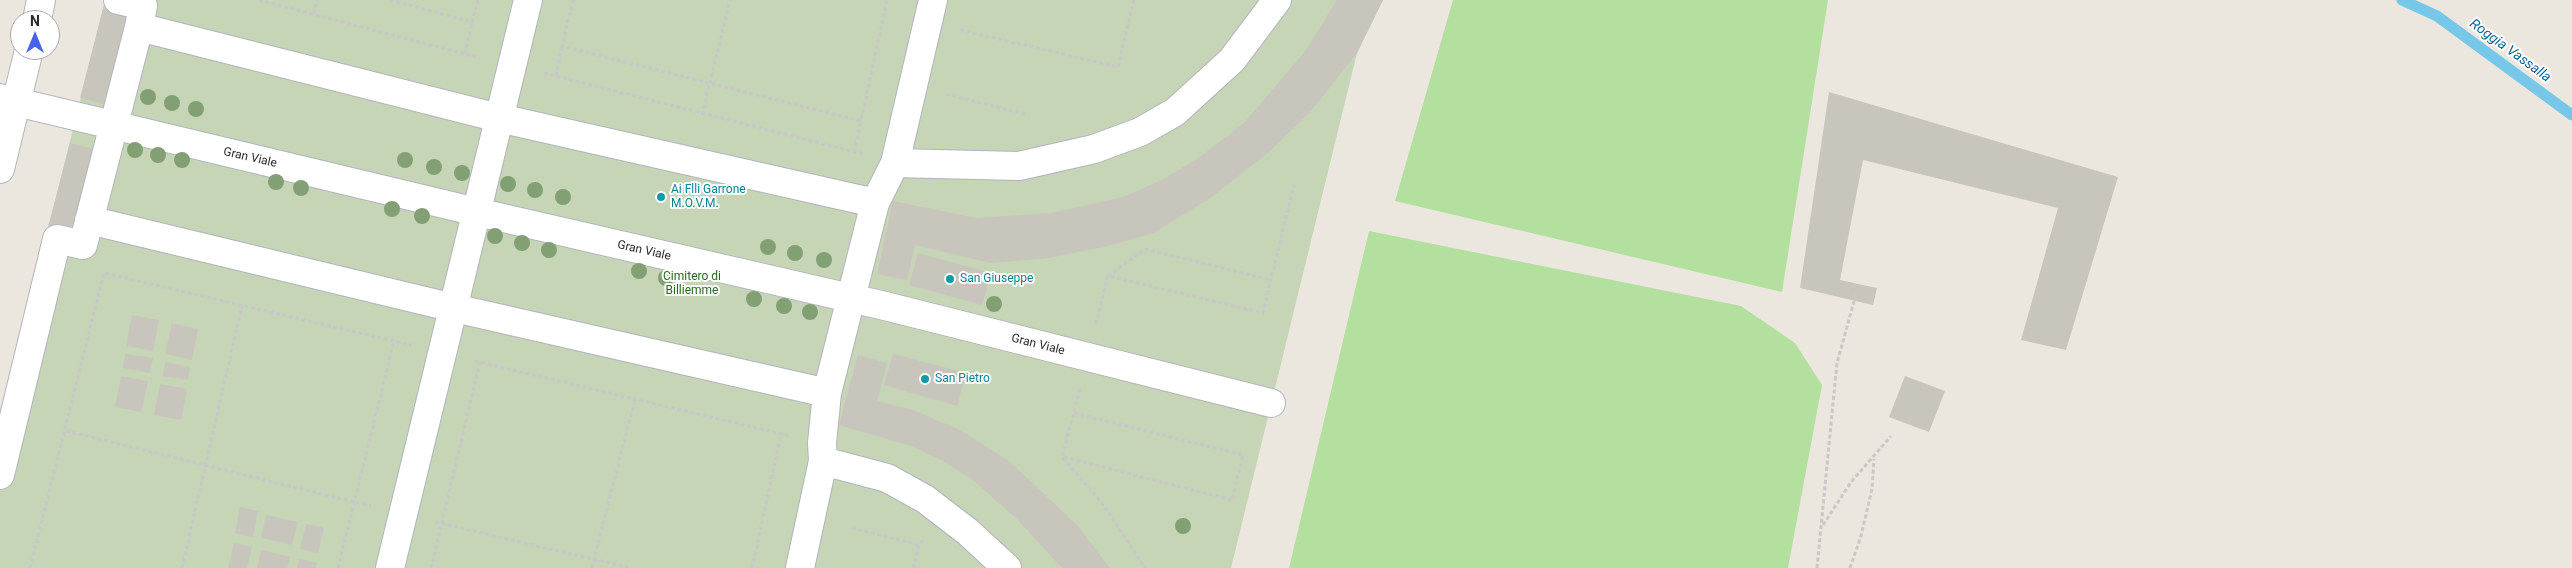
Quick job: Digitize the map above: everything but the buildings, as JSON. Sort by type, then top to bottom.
[{"type":"street","points":[[0,475],[57,239],[84,245],[139,27],[143,6],[118,0]]},
{"type":"street","points":[[390,568],[528,0]]},
{"type":"street","points":[[895,163],[1019,166],[1094,149],[1140,132],[1175,112],[1232,60],[1277,0]]},
{"type":"street","points":[[800,568],[823,452],[827,393],[875,202],[895,163],[931,11]]},
{"type":"street","points":[[139,27],[500,118],[875,202]]},
{"type":"street","points":[[0,170],[8,100],[25,60]]},
{"type":"street","name":"Gran Viale","points":[[8,100],[851,299],[1271,403]]},
{"type":"street","points":[[89,220],[454,308],[827,393]]},
{"type":"street","points":[[823,452],[887,478],[925,499],[968,532],[1006,568]]},
{"type":"path","points":[[259,0],[895,163]]},
{"type":"path","points":[[314,14],[317,0]]},
{"type":"path","points":[[390,0],[472,22]]},
{"type":"path","points":[[465,54],[478,0]]},
{"type":"path","points":[[556,76],[573,0]]},
{"type":"path","points":[[702,115],[730,0]]},
{"type":"path","points":[[854,152],[888,0]]},
{"type":"path","points":[[931,11],[1118,67],[1134,0]]},
{"type":"path","points":[[562,46],[861,121]]},
{"type":"path","points":[[912,86],[1025,114]]},
{"type":"path","points":[[1108,276],[1145,249],[1271,280]]},
{"type":"path","points":[[30,568],[66,431],[104,273],[780,434],[823,452]]},
{"type":"path","points":[[1817,568],[1837,363],[1856,294]]},
{"type":"path","points":[[182,568],[242,306]]},
{"type":"path","points":[[338,568],[356,502],[394,341]]},
{"type":"path","points":[[431,568],[440,523],[480,362]]},
{"type":"path","points":[[592,568],[635,399]]},
{"type":"path","points":[[1062,457],[1232,500],[1243,455],[1074,414]]},
{"type":"path","points":[[66,431],[631,568]]},
{"type":"path","points":[[752,568],[780,434]]},
{"type":"path","points":[[1821,528],[1851,482],[1874,458],[1891,436]]},
{"type":"path","points":[[1850,568],[1861,536],[1872,489],[1874,458]]},
{"type":"path","points":[[852,528],[919,545]]},
{"type":"green space","name":"Cimitero di Billiemme","points":[[105,0],[1383,0],[1357,53],[1231,568],[0,568],[0,423]]},
{"type":"green space","points":[[1453,0],[1828,0],[1782,292],[1395,201]]},
{"type":"green space","points":[[1369,231],[1741,306],[1795,343],[1822,385],[1788,568],[1289,568]]},
{"type":"waterway","name":"Roggia Vassalla","points":[[2402,0],[2437,16],[2572,115]]},
{"type":"place","name":"Ai Flli Garrone M.O.V.M.","points":[[661,197]]},
{"type":"place","name":"San Giuseppe","points":[[950,279]]},
{"type":"place","name":"San Pietro","points":[[925,379]]}]
